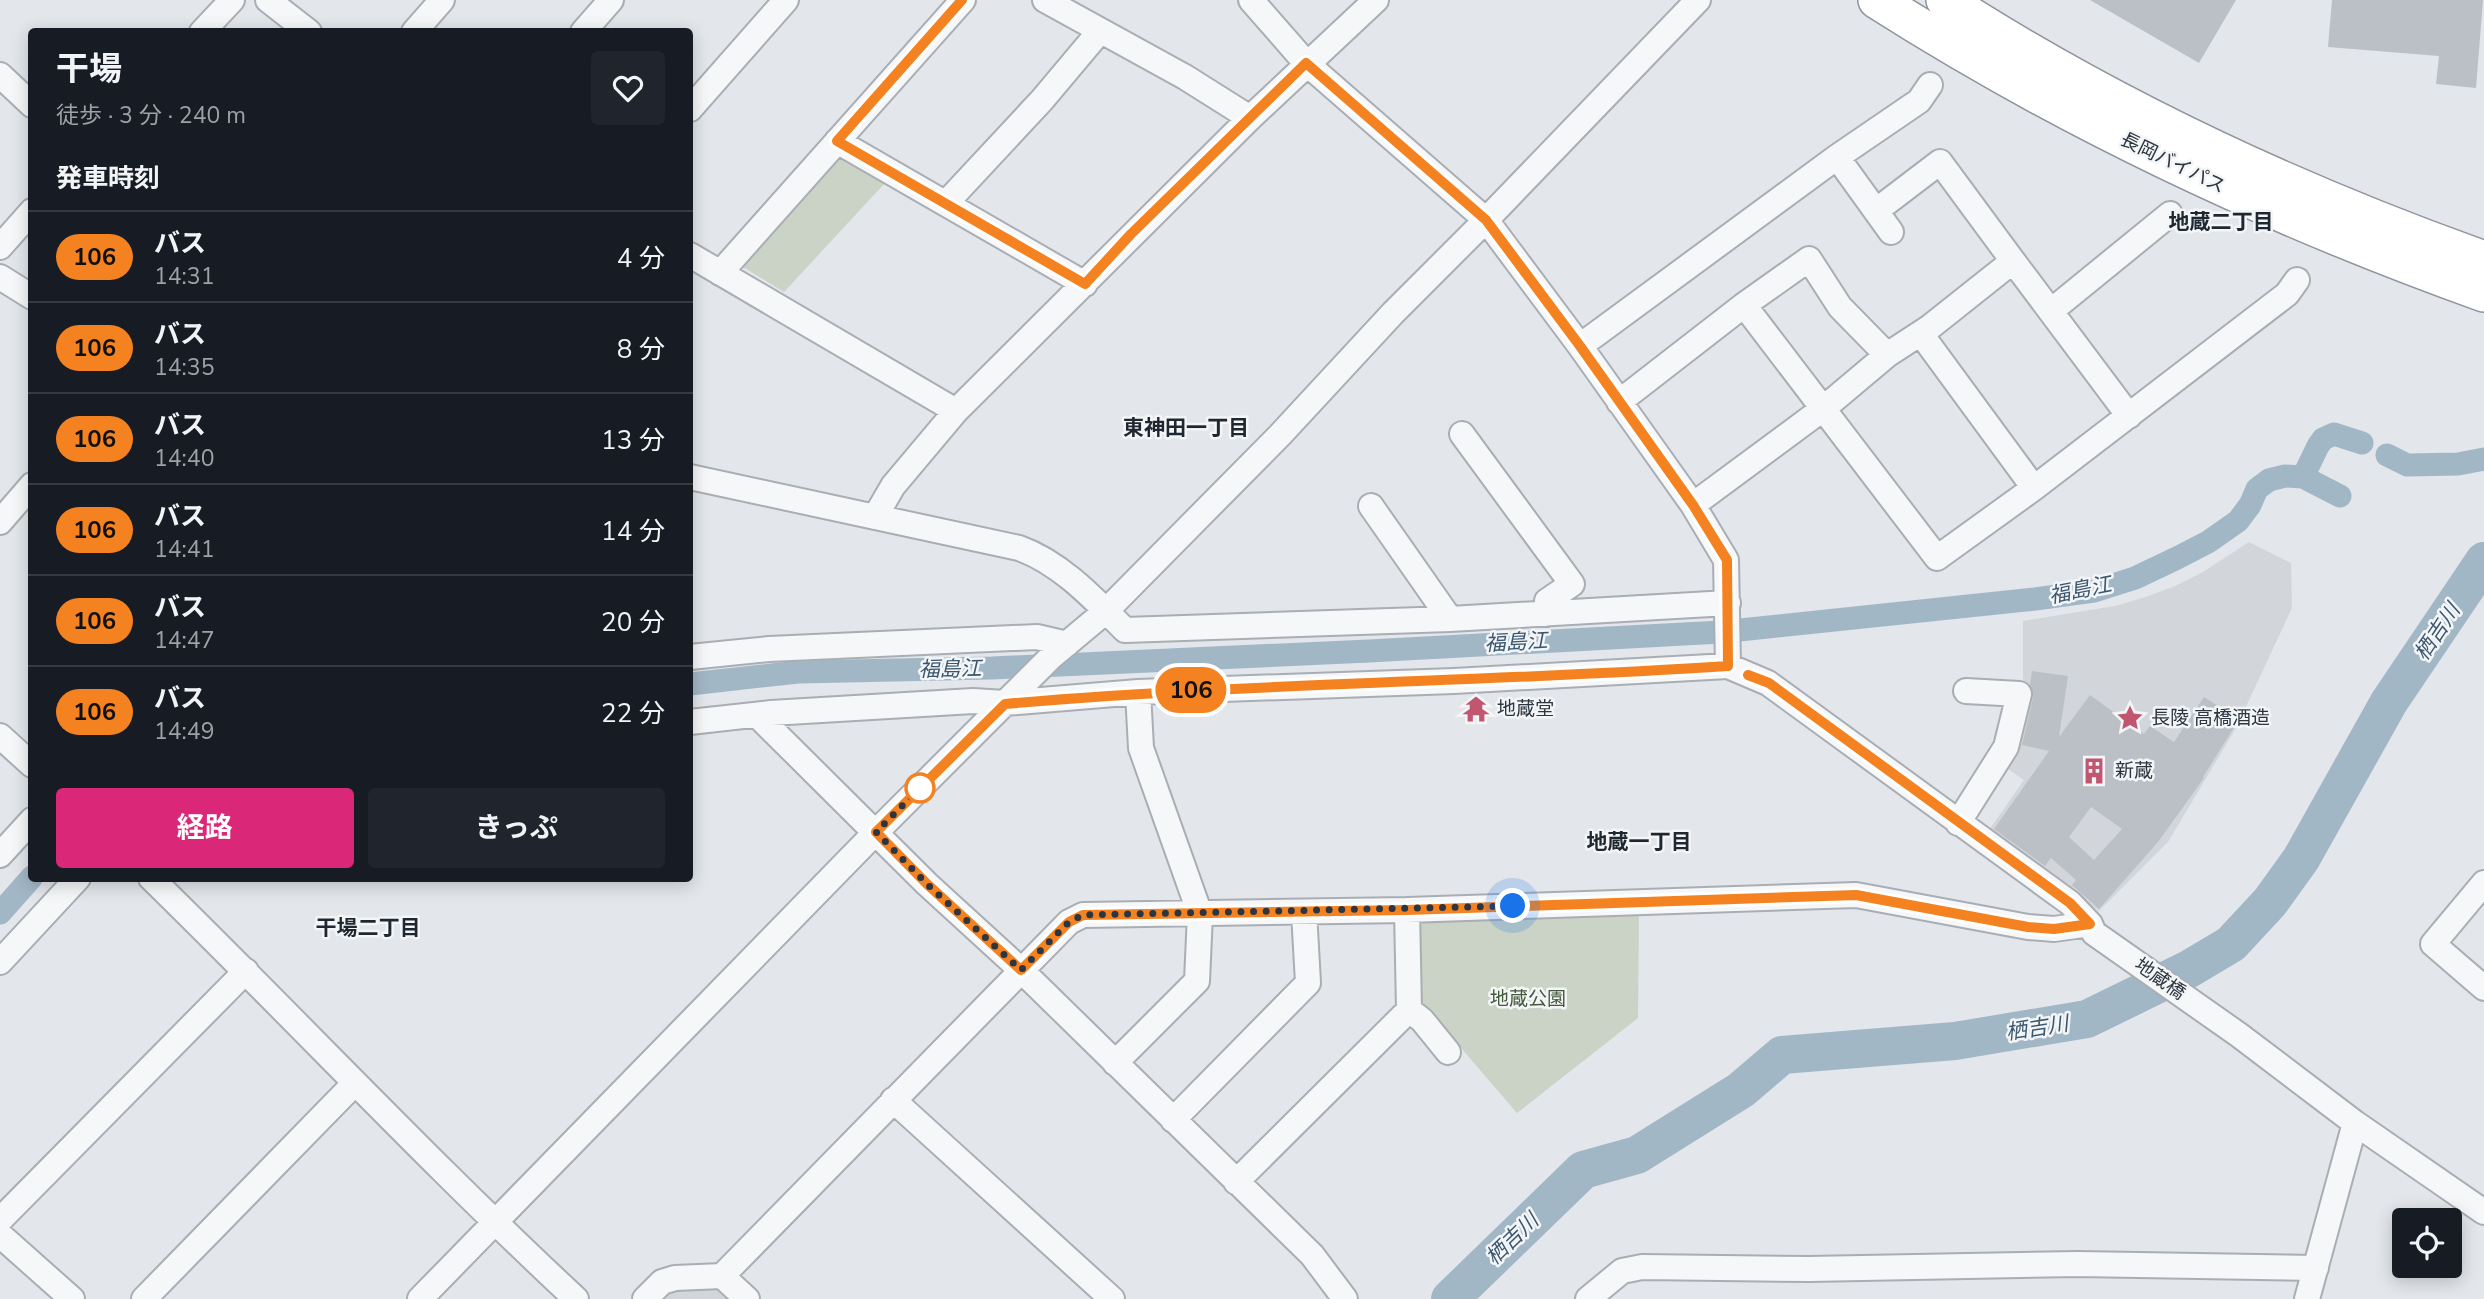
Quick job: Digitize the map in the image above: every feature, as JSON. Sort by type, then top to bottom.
[{"type":"highway","name":"長岡バイパス","points":[[1877,0],[2007,78],[2129,142],[2258,204],[2466,265]]},
{"type":"highway","name":"長岡バイパス","points":[[1945,0],[2076,79],[2253,166],[2368,216],[2466,265],[2484,293]]},
{"type":"street","points":[[206,28],[232,0]]},
{"type":"street","points":[[268,0],[304,28]]},
{"type":"street","points":[[418,28],[442,0]]},
{"type":"street","points":[[586,28],[611,0]]},
{"type":"street","points":[[693,106],[786,0]]},
{"type":"street","points":[[720,273],[962,0]]},
{"type":"street","points":[[1045,0],[1185,77],[1250,118]]},
{"type":"street","points":[[693,722],[757,715],[1138,692],[1467,680],[1729,658],[1727,560],[1693,505],[1580,346],[1486,220],[1306,63],[1251,0]]},
{"type":"street","points":[[876,517],[893,486],[956,411],[1085,284],[1131,234],[1306,63],[1376,0]]},
{"type":"street","points":[[420,1299],[876,832],[1059,651],[1107,611],[1280,435],[1393,313],[1696,1]]},
{"type":"street","points":[[947,202],[1042,100],[1100,31]]},
{"type":"street","points":[[0,75],[28,101]]},
{"type":"street","points":[[1580,346],[1919,100],[1930,85]]},
{"type":"street","points":[[837,141],[947,202],[1085,284]]},
{"type":"street","points":[[1837,157],[1891,232]]},
{"type":"street","points":[[1877,210],[1940,162],[2129,415]]},
{"type":"street","points":[[2051,311],[2170,214]]},
{"type":"street","points":[[0,247],[28,216]]},
{"type":"street","points":[[693,258],[956,411]]},
{"type":"street","points":[[1619,402],[1744,305],[1809,260],[1840,307],[1888,355]]},
{"type":"street","points":[[1693,505],[1825,408],[1888,355],[1921,334],[2013,261]]},
{"type":"street","points":[[0,277],[28,294]]},
{"type":"street","points":[[1744,305],[1937,558],[2034,488],[2287,294],[2297,280]]},
{"type":"street","points":[[1921,334],[2034,488]]},
{"type":"street","points":[[1462,434],[1572,584],[1548,601],[1546,614]]},
{"type":"street","points":[[693,478],[1034,553],[1062,572],[1107,611],[1125,631],[1728,608]]},
{"type":"street","points":[[0,522],[28,490]]},
{"type":"street","points":[[1371,506],[1450,619]]},
{"type":"street","points":[[693,657],[769,649],[1037,637],[1059,651]]},
{"type":"street","name":"地蔵橋","points":[[1729,658],[1769,683],[2070,903],[2092,928],[2355,1123],[2484,1212]]},
{"type":"street","points":[[1958,823],[2006,747],[2019,694],[1966,691]]},
{"type":"street","points":[[1115,1063],[1197,981],[1200,914],[1141,748],[1138,692]]},
{"type":"street","points":[[757,715],[927,884],[1021,970],[1311,1255],[1338,1290]]},
{"type":"street","points":[[0,736],[28,761]]},
{"type":"street","points":[[0,855],[28,824]]},
{"type":"street","points":[[0,962],[74,882]]},
{"type":"street","points":[[155,882],[495,1223],[576,1299]]},
{"type":"street","points":[[2484,883],[2433,944],[2484,988]]},
{"type":"street","points":[[645,1299],[662,1282],[675,1278],[722,1276],[1069,922],[1083,915],[1407,910],[1856,895],[2028,927],[2092,928]]},
{"type":"street","points":[[1236,1181],[1409,1010],[1407,910]]},
{"type":"street","points":[[1173,1120],[1308,983],[1304,912]]},
{"type":"street","points":[[0,1220],[246,971]]},
{"type":"street","points":[[1409,1010],[1422,1020],[1448,1052]]},
{"type":"street","points":[[144,1299],[355,1083]]},
{"type":"street","points":[[893,1100],[1112,1299]]},
{"type":"street","points":[[2307,1299],[2355,1123]]},
{"type":"street","points":[[0,1235],[66,1297]]},
{"type":"street","points":[[1588,1299],[1622,1271],[1642,1267],[1809,1269],[2078,1264],[2316,1268]]},
{"type":"street","points":[[722,1276],[747,1299]]},
{"type":"shaded area","name":"長陵 高橋酒造","points":[[2249,542],[2291,563],[2292,608],[2236,728],[2168,842],[2099,911],[1987,833],[2024,780],[2001,764],[2026,685],[2023,682],[2023,621],[2115,606],[2146,597],[2203,572]]},
{"type":"shaded area","points":[[684,1289],[720,1289],[732,1299],[657,1299]]},
{"type":"green space","points":[[839,157],[884,184],[784,292],[743,267]]},
{"type":"green space","name":"地蔵公園","points":[[1639,914],[1638,1018],[1517,1113],[1419,999],[1415,927],[1427,918]]},
{"type":"building","points":[[2090,0],[2236,0],[2199,63]]},
{"type":"building","points":[[2332,0],[2483,0],[2476,88],[2436,84],[2439,56],[2328,47]]},
{"type":"building","points":[[2032,671],[2068,676],[2059,737],[2090,695],[2144,734],[2150,726],[2174,742],[2204,697],[2223,709],[2219,716],[2235,726],[2204,778],[2158,842],[2099,909],[2072,885],[2076,880],[2051,858],[2045,866],[1994,829],[2049,751],[2022,745],[2033,698],[2030,685]],"holes":[[[2091,807],[2122,829],[2094,860],[2069,837]]]},
{"type":"building","name":"地蔵堂","points":[[1466,700],[1485,700],[1485,718],[1467,718]]},
{"type":"waterway","name":"福島江","points":[[2303,477],[2323,439],[2334,434],[2362,443]]},
{"type":"waterway","name":"福島江","points":[[2387,455],[2407,465],[2458,464],[2484,459]]},
{"type":"waterway","name":"福島江","points":[[693,684],[798,672],[992,668],[1721,632],[2035,599],[2094,591],[2135,578],[2177,558],[2208,542],[2238,521],[2250,505],[2257,489],[2269,480],[2285,476],[2303,477],[2340,496]]},
{"type":"waterway","name":"栖吉川","points":[[1450,1299],[1583,1170],[1637,1155],[1741,1090],[1782,1055],[1955,1041],[2087,1019],[2189,969],[2231,944],[2270,902],[2301,859],[2389,702],[2484,561]]},
{"type":"waterway","name":"福島江","points":[[0,913],[28,882]]},
{"type":"bus line","name":"106","points":[[962,0],[837,141],[947,202],[1085,284],[1131,234],[1306,63],[1486,220],[1693,505],[1727,560],[1728,666],[1454,681],[1138,692],[1005,704],[876,832],[927,884],[1021,970],[1069,922],[1083,915],[1407,910],[1856,895],[2028,927],[2054,929],[2090,924],[2070,903],[1769,683],[1748,675]]},
{"type":"place","name":"地蔵堂","points":[[1476,709]]},
{"type":"place","name":"長陵 高橋酒造","points":[[2130,718]]},
{"type":"place","name":"新蔵","points":[[2094,771]]},
{"type":"district","name":"地蔵二丁目","points":[[2221,222]]},
{"type":"district","name":"東神田一丁目","points":[[1186,428]]},
{"type":"district","name":"地蔵一丁目","points":[[1639,842]]},
{"type":"district","name":"干場二丁目","points":[[368,928]]},
{"type":"route","points":[[920,788],[876,832],[927,884],[1021,970],[1069,922],[1083,915],[1513,906]]}]
